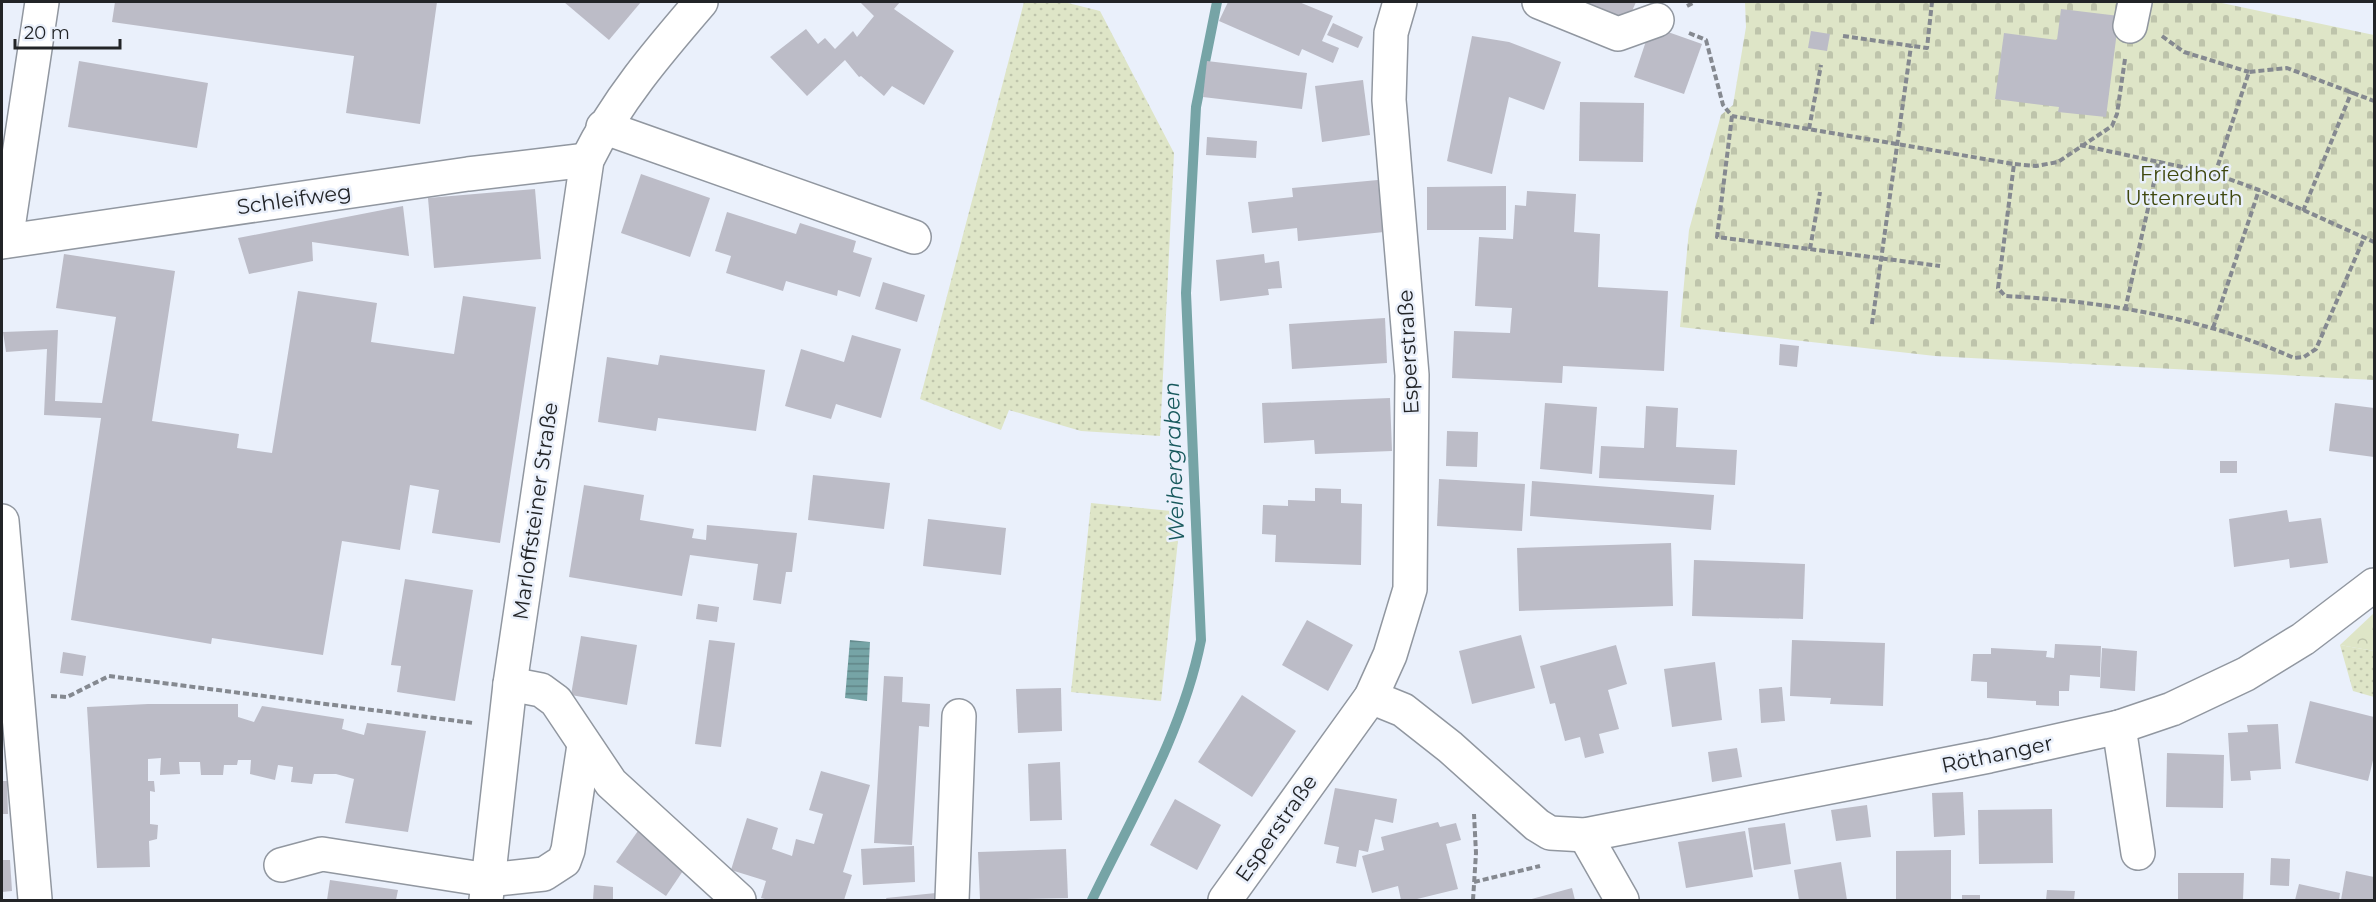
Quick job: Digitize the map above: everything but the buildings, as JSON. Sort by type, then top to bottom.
[{"type":"street","points":[[4,241],[42,2]]},
{"type":"street","name":"Marloffsteiner Straße","points":[[487,890],[510,684],[587,160],[603,127],[645,68],[701,2]]},
{"type":"street","name":"Esperstraße","points":[[1225,900],[1371,697],[1390,655],[1410,589],[1413,539],[1412,375],[1389,100],[1391,33],[1399,2]]},
{"type":"street","points":[[1551,4],[1618,34],[1657,20]]},
{"type":"street","points":[[603,127],[914,237]]},
{"type":"street","name":"Schleifweg","points":[[4,241],[468,174],[587,160]]},
{"type":"street","points":[[2,520],[17,694],[15,836],[35,899]]},
{"type":"street","name":"Röthanger","points":[[1585,835],[1989,756],[2120,727],[2172,709],[2246,674],[2303,639],[2374,585]]},
{"type":"street","points":[[510,684],[541,690],[556,701],[612,783],[739,900]]},
{"type":"street","points":[[1371,697],[1403,711],[1450,747],[1537,825],[1550,833],[1585,835],[1622,900]]},
{"type":"street","points":[[952,900],[959,716]]},
{"type":"street","points":[[2120,727],[2138,853]]},
{"type":"street","points":[[281,865],[322,854],[487,890],[544,874],[564,861],[584,745]]},
{"type":"path","points":[[1843,36],[1927,48],[1932,2]]},
{"type":"path","points":[[1657,20],[1706,40],[1723,105],[1732,116],[2014,164],[2036,166],[2058,162],[2079,145],[2112,126],[2117,114],[2133,14],[2184,52],[2249,72],[2288,68],[2374,101]]},
{"type":"path","points":[[1872,324],[1911,46]]},
{"type":"path","points":[[1809,129],[1821,64]]},
{"type":"path","points":[[2215,174],[2249,72]]},
{"type":"path","points":[[2302,211],[2352,91]]},
{"type":"path","points":[[1732,116],[1717,237],[1941,266]]},
{"type":"path","points":[[2079,145],[2159,160],[2215,174],[2259,190],[2374,242]]},
{"type":"path","points":[[2125,310],[2159,160]]},
{"type":"path","points":[[2014,164],[1998,288],[2006,296],[2125,310],[2213,328],[2294,358],[2304,357],[2316,349],[2364,238]]},
{"type":"path","points":[[2213,328],[2259,190]]},
{"type":"path","points":[[1810,249],[1820,192]]},
{"type":"path","points":[[17,694],[67,697],[109,676],[505,727]]},
{"type":"path","points":[[1473,900],[1476,853],[1474,809]]},
{"type":"path","points":[[1474,882],[1542,865]]},
{"type":"green space","points":[[1024,2],[1064,2],[1100,11],[1174,153],[1160,436],[1081,431],[1009,410],[1001,430],[920,399]]},
{"type":"green space","name":"Friedhof Uttenreuth","points":[[1745,2],[2217,2],[2374,35],[2374,380],[1935,356],[1680,327],[1689,230],[1721,115],[1733,105],[1746,27]]},
{"type":"green space","points":[[1091,503],[1181,512],[1161,701],[1071,692]]},
{"type":"green space","points":[[2374,613],[2374,651],[2340,645]]},
{"type":"green space","points":[[2340,645],[2374,651],[2374,697],[2353,691]]},
{"type":"shaded area","points":[[850,640],[870,642],[867,701],[845,698]]},
{"type":"waterway","name":"Weihergraben","points":[[1092,900],[1169,741],[1193,674],[1201,640],[1186,293],[1196,107],[1217,2]]}]
